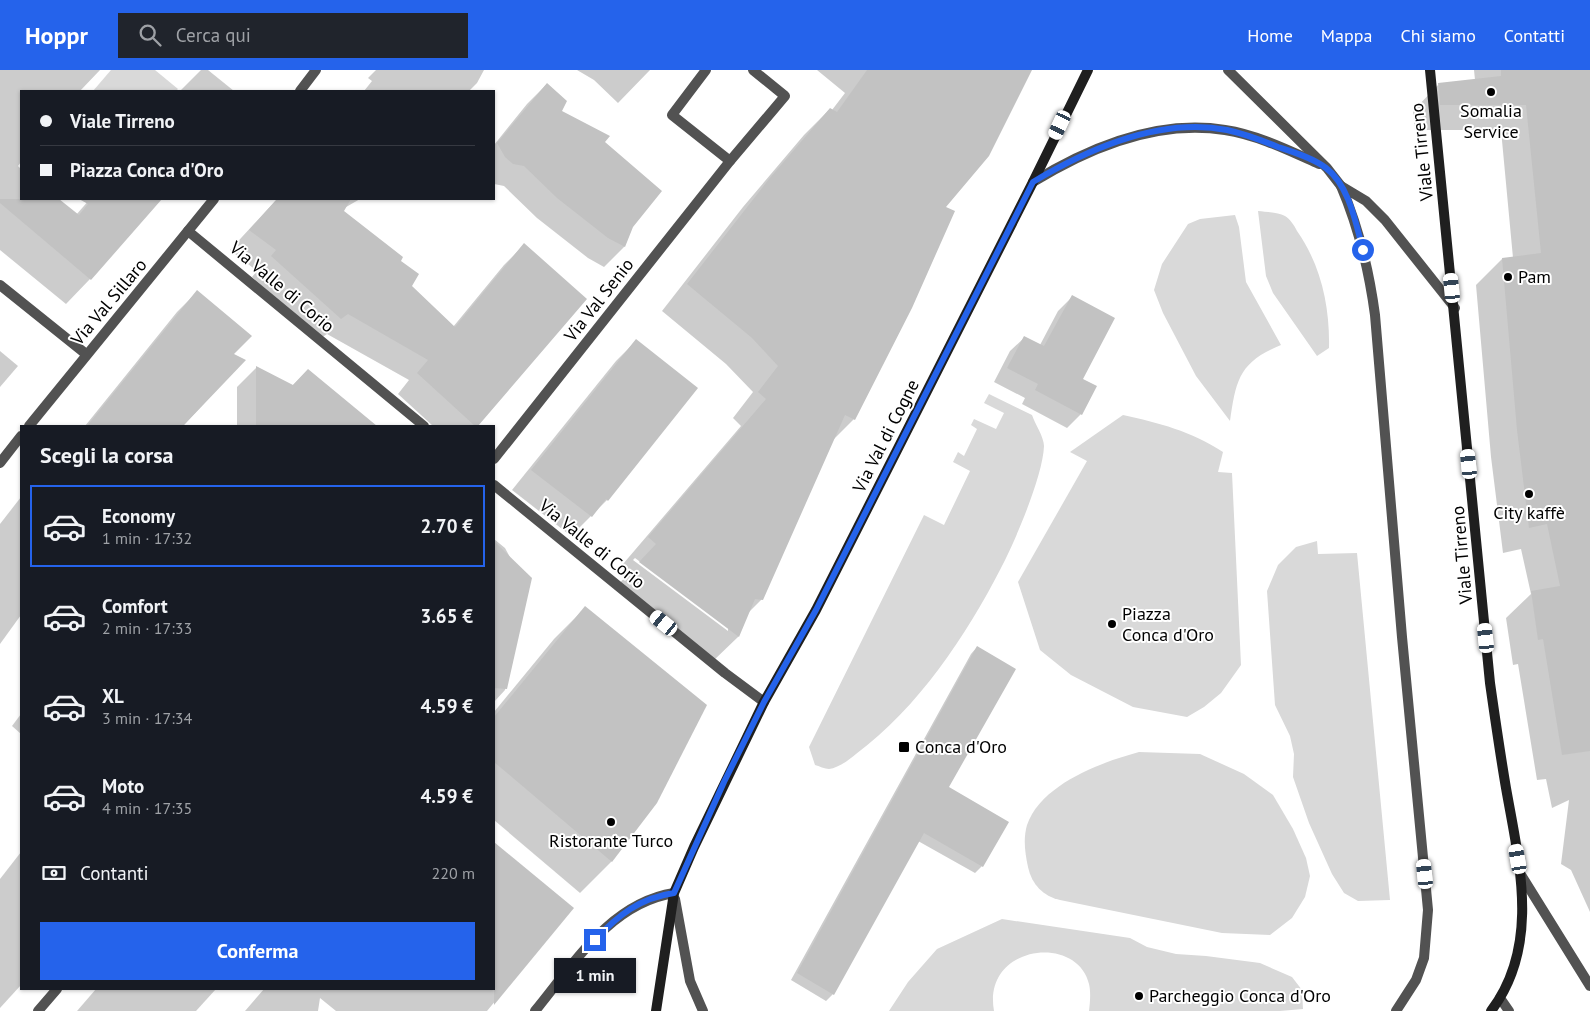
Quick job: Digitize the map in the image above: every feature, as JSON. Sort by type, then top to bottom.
[{"type":"main road","points":[[1033,182],[1088,70]]},
{"type":"main road","name":"Viale Tirreno","points":[[1430,70],[1455,308],[1490,682],[1501,762],[1521,876]]},
{"type":"main road","name":"Via Val di Cogne","points":[[764,702],[816,610],[1033,182]]},
{"type":"main road","points":[[656,1011],[674,893],[764,702]]},
{"type":"main road","points":[[1491,1011],[1500,998],[1512,971],[1520,942],[1523,915],[1521,876]]},
{"type":"street","points":[[301,90],[316,70]]},
{"type":"street","points":[[706,70],[672,115],[730,161]]},
{"type":"street","name":"Via Val Senio","points":[[495,458],[730,161],[785,96],[753,70]]},
{"type":"street","points":[[1228,70],[1327,168],[1341,186],[1355,219],[1366,262],[1375,315],[1402,637],[1428,910],[1424,958],[1416,980],[1396,1011]]},
{"type":"street","points":[[1033,182],[1098,148],[1129,137],[1178,129],[1225,130],[1249,136],[1327,168]]},
{"type":"street","points":[[1341,186],[1366,202],[1386,220],[1455,308]]},
{"type":"street","name":"Via Val Sillaro","points":[[30,425],[213,200]]},
{"type":"street","name":"Via Valle di Corio","points":[[188,231],[423,425]]},
{"type":"street","points":[[0,284],[86,354]]},
{"type":"street","points":[[0,463],[20,437]]},
{"type":"street","name":"Via Valle di Corio","points":[[495,485],[725,673],[764,702]]},
{"type":"street","name":"Viale Tirreno","points":[[1521,876],[1590,986]]},
{"type":"street","points":[[535,1011],[586,950],[620,915],[650,899],[674,893],[690,981],[703,1011]]},
{"type":"street","points":[[38,1011],[56,990]]},
{"type":"street","points":[[1500,998],[1509,1011]]},
{"type":"shaded area","points":[[111,70],[155,70],[178,89],[177,90],[94,90]]},
{"type":"shaded area","points":[[1258,211],[1272,212],[1285,216],[1290,220],[1305,244],[1318,272],[1326,302],[1329,348],[1317,356],[1273,293],[1266,276]]},
{"type":"shaded area","points":[[1235,215],[1239,227],[1246,282],[1281,345],[1256,358],[1242,374],[1235,394],[1230,421],[1196,376],[1163,313],[1154,290],[1162,264],[1188,224],[1200,219]]},
{"type":"shaded area","points":[[989,394],[1032,415],[1044,442],[1034,491],[1007,556],[987,594],[956,645],[920,693],[900,715],[879,736],[843,763],[829,769],[815,765],[809,747],[924,515],[944,525],[970,471],[953,462],[958,452],[964,456],[977,429],[971,425],[974,419],[996,429],[1004,413],[984,403]]},
{"type":"shaded area","points":[[1123,415],[1149,421],[1199,438],[1223,452],[1218,472],[1232,473],[1241,665],[1221,693],[1204,707],[1187,717],[1133,707],[1071,675],[1040,650],[1018,582],[1087,461],[1070,452]]},
{"type":"shaded area","points":[[1317,541],[1318,554],[1357,553],[1390,900],[1358,901],[1344,893],[1332,874],[1309,823],[1293,777],[1294,754],[1290,736],[1275,705],[1267,591],[1278,565],[1296,547]]},
{"type":"shaded area","points":[[1139,752],[1200,754],[1244,774],[1273,795],[1293,829],[1306,858],[1310,876],[1305,897],[1292,918],[1270,935],[1222,933],[1060,900],[1048,896],[1039,889],[1030,873],[1025,846],[1027,825],[1034,811],[1045,798],[1074,777],[1108,762]]},
{"type":"shaded area","points":[[1002,919],[1130,938],[1147,947],[1176,954],[1260,963],[1292,977],[1302,990],[1303,1009],[1280,1011],[1089,1011],[1090,987],[1081,968],[1067,957],[1051,953],[1032,954],[1016,960],[1002,972],[994,989],[994,1011],[889,1011],[908,982],[937,949]]},
{"type":"building","points":[[867,70],[1032,70],[989,156],[946,207],[955,211],[912,308],[855,420],[845,415],[763,600],[755,599],[739,637],[639,562],[656,544],[648,537],[766,399],[758,392],[778,366],[752,338],[687,284],[769,179],[830,108],[837,112]]},
{"type":"building","points":[[1501,70],[1590,70],[1590,751],[1562,755],[1543,639],[1538,640],[1531,591],[1560,586],[1547,524],[1529,528],[1517,430],[1502,258],[1541,253],[1526,105],[1440,105],[1438,83],[1501,76]]},
{"type":"building","points":[[547,83],[567,101],[562,111],[610,136],[605,142],[662,191],[633,227],[625,247],[608,238],[557,198],[524,166],[513,164],[505,157],[497,143]]},
{"type":"building","points":[[0,199],[60,200],[79,215],[88,204],[81,200],[161,200],[91,280],[0,203]]},
{"type":"building","points":[[276,200],[350,200],[344,211],[403,257],[401,261],[419,274],[412,286],[455,327],[524,243],[587,299],[479,425],[474,425],[417,373],[428,360],[348,314],[341,319],[271,256],[276,250],[249,230]]},
{"type":"building","points":[[197,290],[252,336],[234,354],[246,360],[184,425],[88,425]]},
{"type":"building","points":[[1072,295],[1115,318],[1083,379],[1097,386],[1082,415],[1035,390],[1038,384],[1007,368],[1024,336],[1044,346]]},
{"type":"building","points":[[636,339],[698,388],[608,501],[606,499],[592,517],[531,470]]},
{"type":"building","points":[[256,366],[293,385],[308,369],[376,425],[256,425]]},
{"type":"building","points":[[495,542],[532,578],[507,689],[495,688]]},
{"type":"building","points":[[585,606],[707,705],[657,803],[612,862],[495,763],[495,716]]},
{"type":"building","points":[[977,646],[1016,669],[949,787],[1009,822],[983,867],[924,833],[834,995],[797,973]]},
{"type":"building","points":[[495,843],[574,908],[494,1005],[495,990]]},
{"type":"place","name":"Somalia Service","points":[[1491,92]]},
{"type":"place","name":"Pam","points":[[1508,277]]},
{"type":"place","name":"City kaffè","points":[[1529,494]]},
{"type":"place","name":"Piazza Conca d'Oro","points":[[1112,624]]},
{"type":"place","name":"Conca d'Oro","points":[[904,747]]},
{"type":"place","name":"Ristorante Turco","points":[[611,822]]},
{"type":"place","name":"Parcheggio Conca d'Oro","points":[[1139,996]]},
{"type":"route","points":[[595,940],[620,915],[634,906],[662,895],[674,893],[724,782],[764,702],[816,610],[1033,182],[1054,169],[1098,148],[1129,137],[1178,129],[1225,130],[1261,140],[1327,168],[1341,186],[1349,203],[1363,250]]}]
